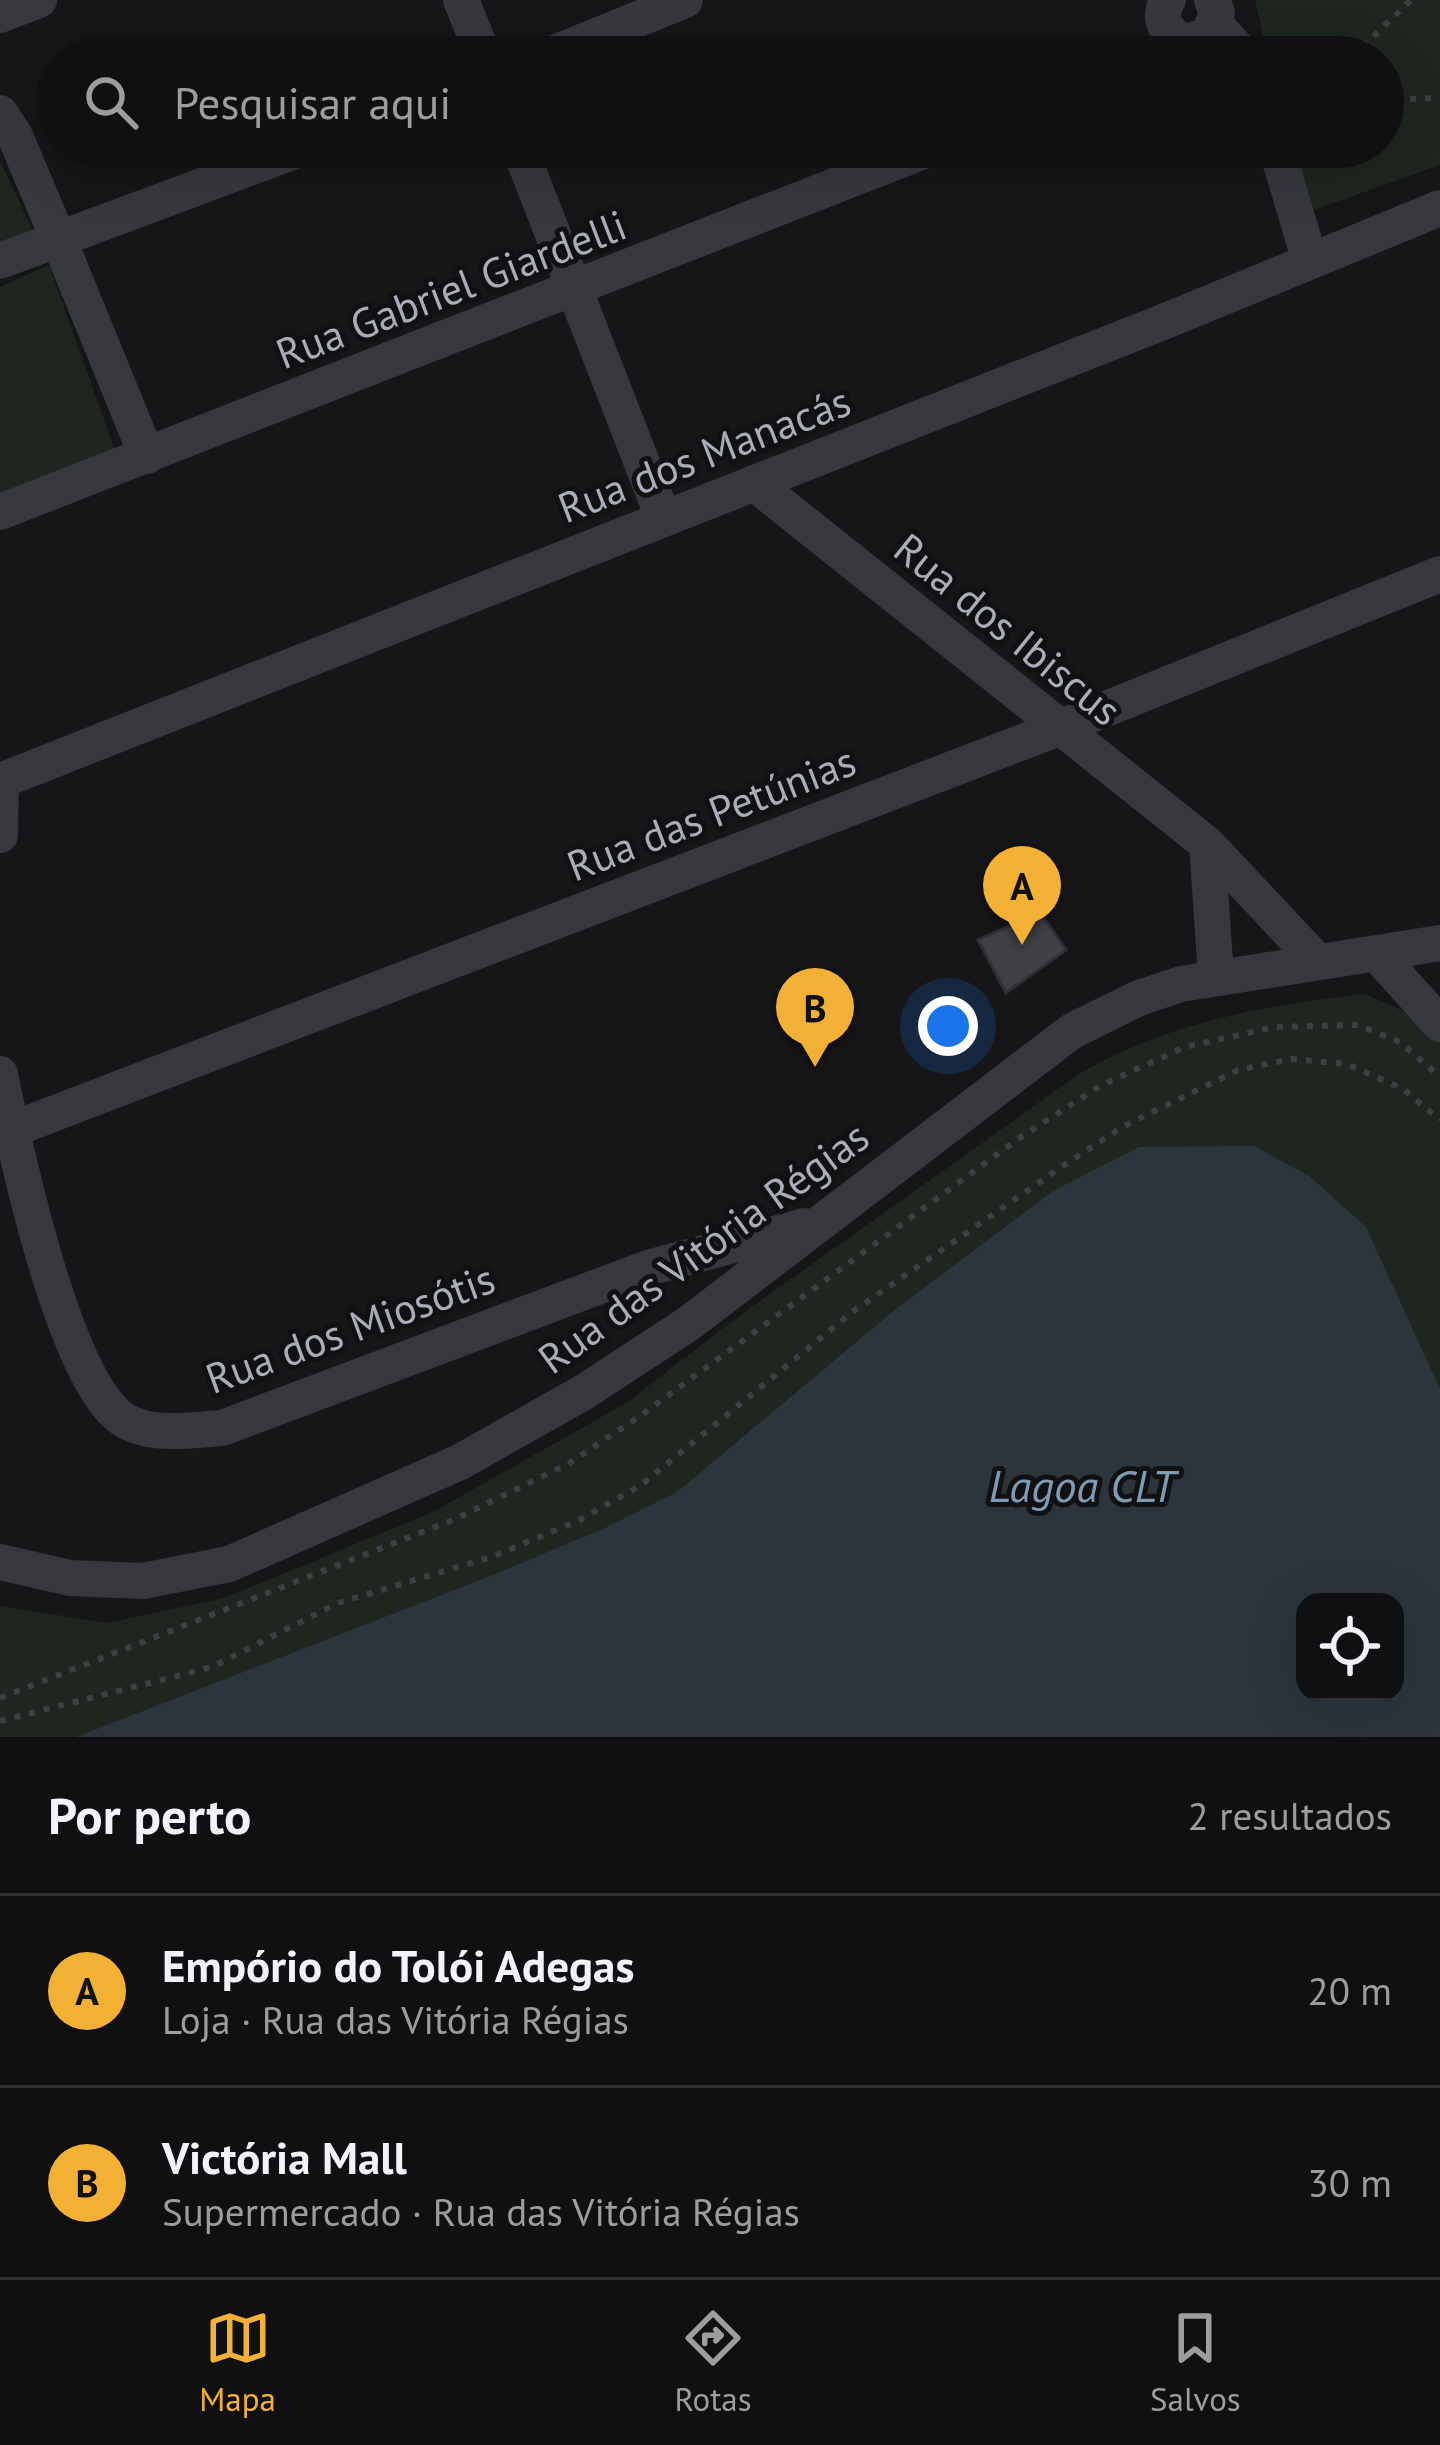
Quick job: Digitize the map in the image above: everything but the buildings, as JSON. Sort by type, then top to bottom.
[{"type":"street","points":[[0,14],[39,0]]},
{"type":"street","points":[[461,0],[476,36]]},
{"type":"street","points":[[597,36],[685,0]]},
{"type":"street","points":[[1166,11],[1193,36]]},
{"type":"street","points":[[0,112],[58,238],[147,456]]},
{"type":"street","points":[[0,261],[249,168]]},
{"type":"street","points":[[527,168],[663,517]]},
{"type":"street","name":"Rua Gabriel Giardelli","points":[[0,512],[881,168]]},
{"type":"street","points":[[1282,168],[1310,261]]},
{"type":"street","name":"Rua dos Manacás","points":[[1,781],[1440,208]]},
{"type":"street","name":"Rua dos Ibiscus","points":[[754,483],[1208,844],[1317,961]]},
{"type":"street","name":"Rua das Petúnias","points":[[11,1130],[1059,728],[1440,574]]},
{"type":"street","points":[[0,835],[1,781]]},
{"type":"street","points":[[1208,844],[1216,976]]},
{"type":"street","name":"Rua das Vitória Régias","points":[[0,1562],[70,1578],[143,1581],[229,1564],[460,1462],[584,1392],[688,1324],[1072,1031],[1139,998],[1216,976],[1440,943]]},
{"type":"street","points":[[1376,953],[1440,1024]]},
{"type":"street","name":"Rua dos Miosótis","points":[[0,1074],[50,1277],[87,1370],[116,1414],[146,1429],[222,1428],[648,1268],[823,1221]]},
{"type":"path","points":[[1374,36],[1411,0]]},
{"type":"path","points":[[1404,100],[1440,98]]},
{"type":"path","points":[[0,1720],[212,1667],[338,1603],[494,1556],[580,1520],[641,1485],[855,1310],[1060,1168],[1124,1126],[1238,1070],[1291,1059],[1347,1064],[1402,1089],[1440,1120]]},
{"type":"shaded area","points":[[1255,0],[1440,0],[1440,165],[1308,212],[1296,168],[1404,168],[1404,36],[1263,36]]},
{"type":"shaded area","points":[[0,161],[34,233],[0,247]]},
{"type":"shaded area","points":[[49,265],[117,456],[0,499],[0,287]]},
{"type":"shaded area","name":"Lagoa CLT","points":[[1365,994],[1410,1014],[1440,1040],[1440,1737],[0,1737],[0,1606],[107,1623],[224,1598],[433,1512],[626,1403],[743,1313],[1079,1074],[1147,1041],[1254,1010]]},
{"type":"water","name":"Lagoa CLT","points":[[1254,1146],[1309,1176],[1366,1227],[1440,1389],[1440,1737],[76,1737],[493,1575],[677,1492],[896,1309],[1053,1191],[1139,1147]]},
{"type":"place","name":"Empório do Tolói Adegas","points":[[1022,945]]},
{"type":"place","name":"Victória Mall","points":[[815,1067]]}]
